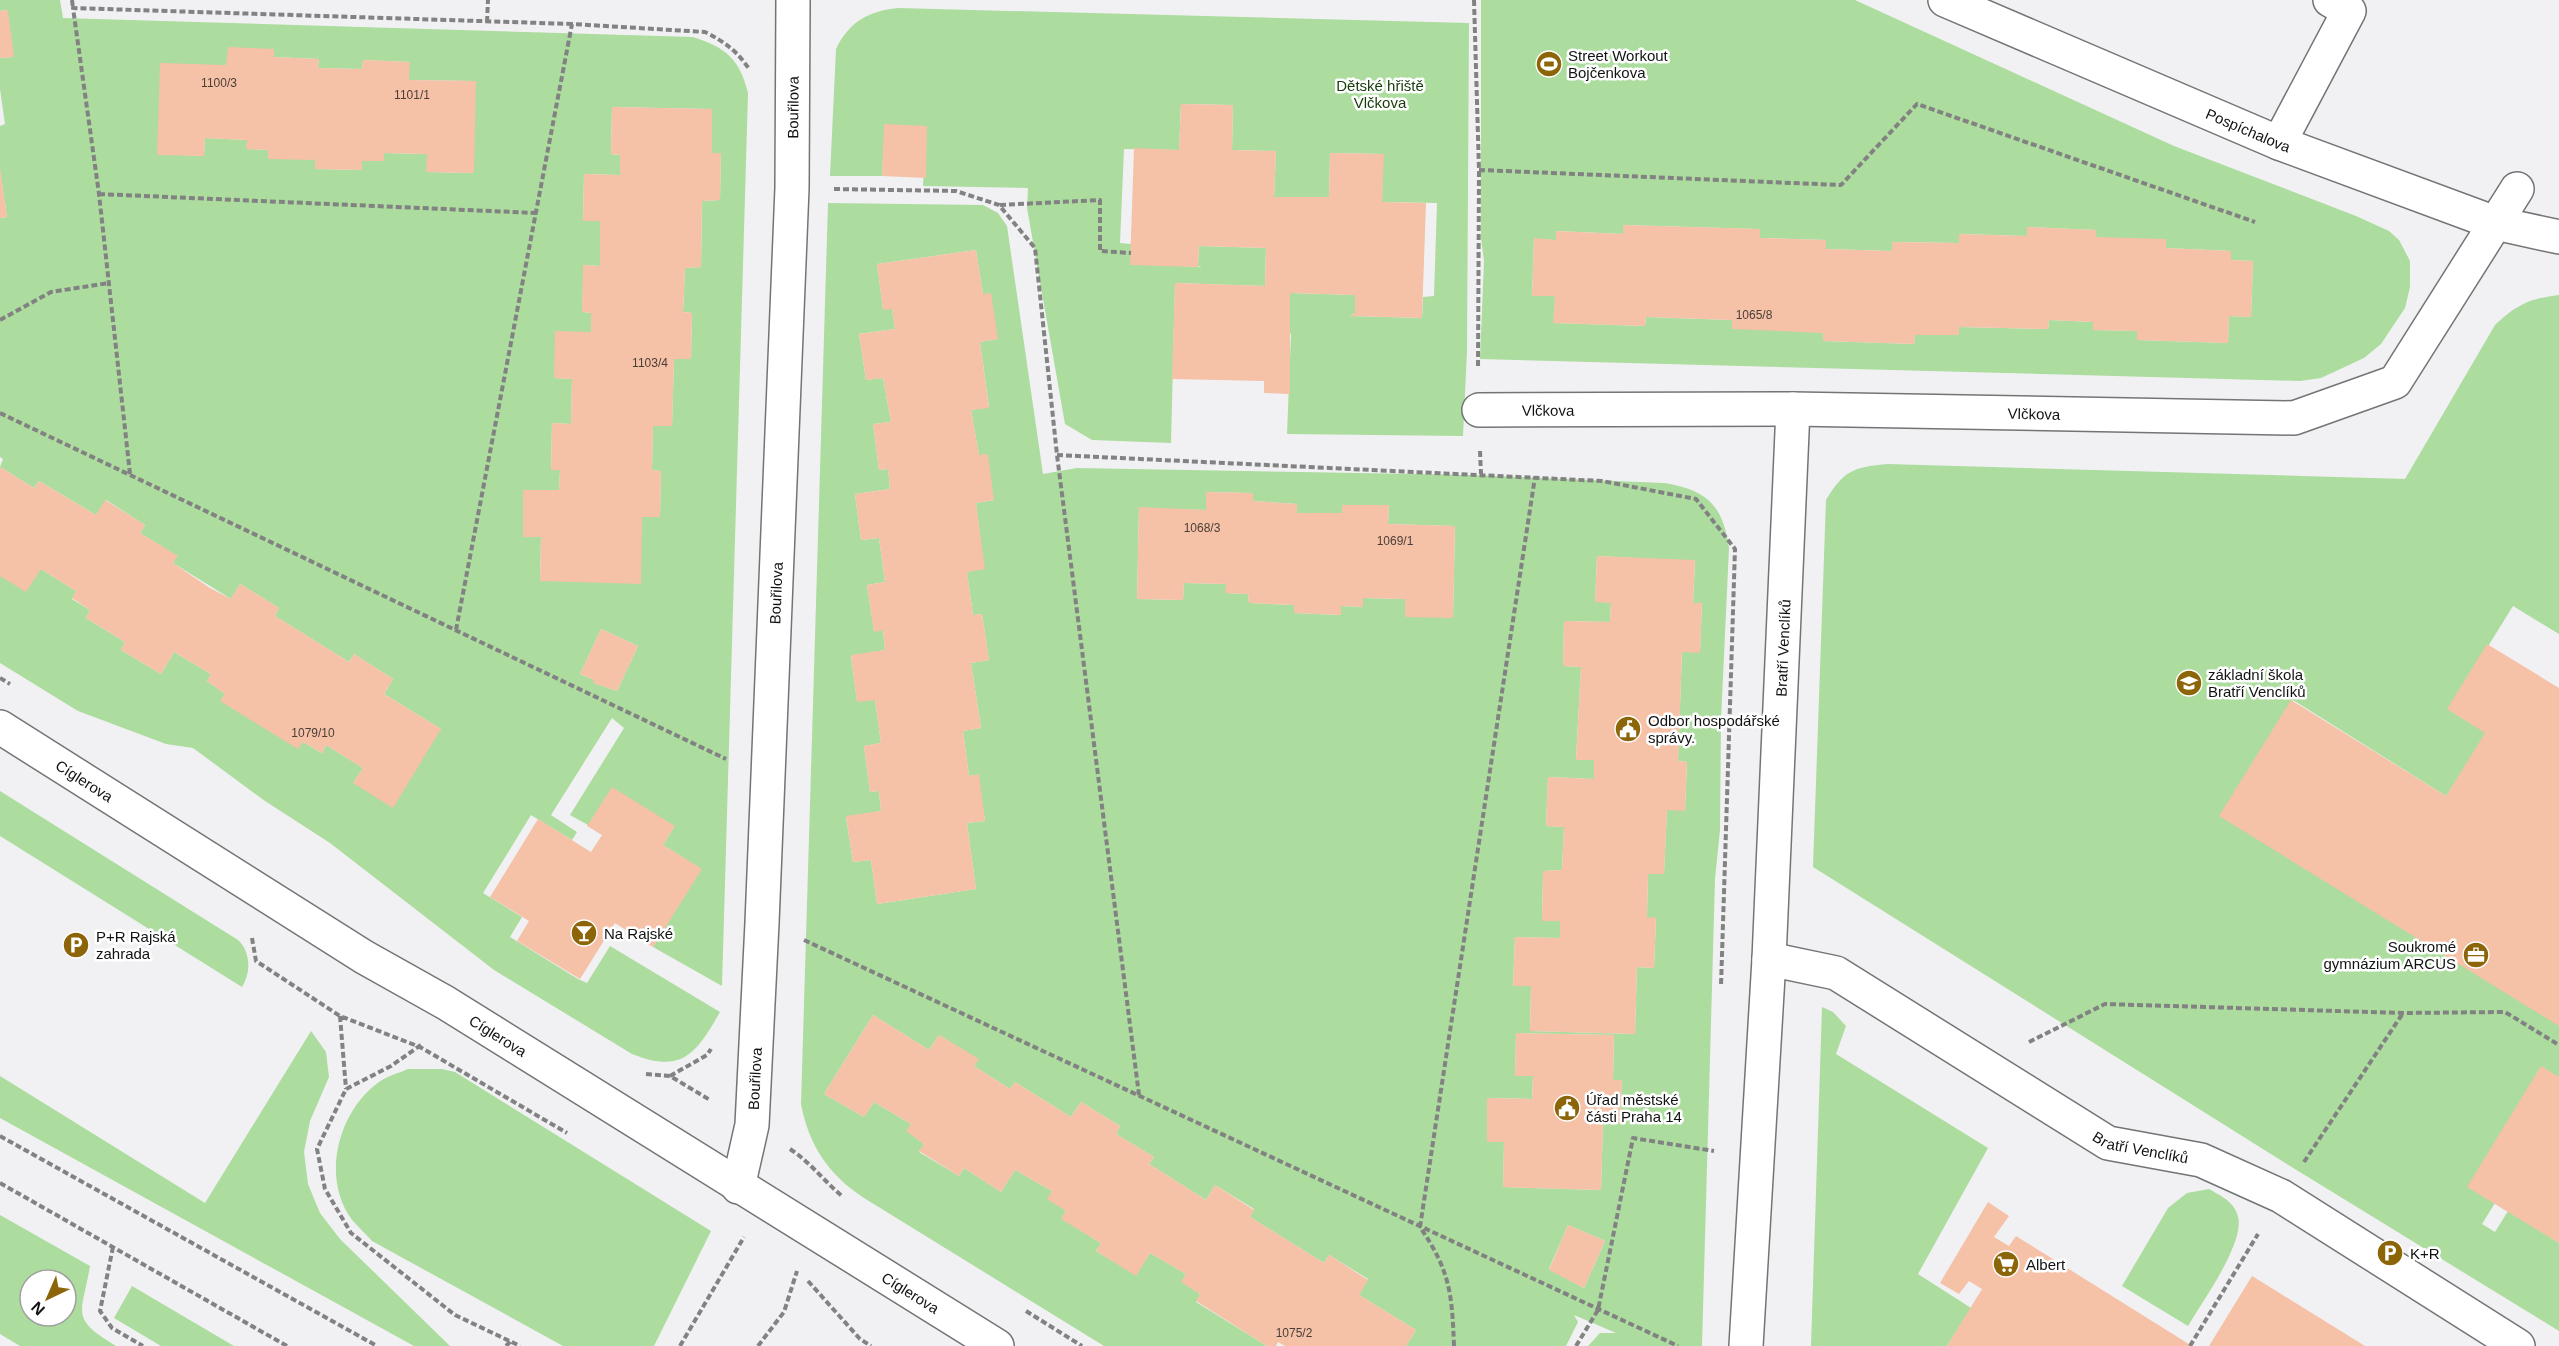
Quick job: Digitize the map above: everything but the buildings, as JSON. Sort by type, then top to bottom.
[{"type":"street","name":"Bouřilova","points":[[738,1187],[752,1125],[762,923],[792,188],[793,0]]},
{"type":"street","name":"Pospíchalova","points":[[1946,0],[2279,142],[2495,223],[2559,237]]},
{"type":"street","points":[[2279,142],[2349,10],[2330,0]]},
{"type":"street","name":"Vlčkova","points":[[1479,410],[1793,409],[2294,418],[2395,382],[2517,189]]},
{"type":"street","name":"Bratří Venclíků","points":[[1746,1346],[1769,959],[1793,409]]},
{"type":"street","name":"Cíglerova","points":[[0,727],[364,957],[446,1003],[738,1187],[997,1346]]},
{"type":"street","name":"Bratří Venclíků","points":[[1769,959],[1836,973],[2108,1143],[2201,1160],[2281,1196],[2513,1345]]},
{"type":"path","points":[[72,0],[99,194],[130,474]]},
{"type":"path","points":[[487,22],[488,0]]},
{"type":"path","points":[[1474,0],[1479,170],[1479,410]]},
{"type":"path","points":[[73,8],[572,24],[705,32],[724,41],[737,52],[752,77]]},
{"type":"path","points":[[456,630],[572,24]]},
{"type":"path","points":[[1479,170],[1841,185],[1917,104],[2255,222]]},
{"type":"path","points":[[792,188],[956,191],[999,205],[1100,200],[1100,251],[1131,254]]},
{"type":"path","points":[[99,194],[536,213]]},
{"type":"path","points":[[999,205],[1035,248],[1057,455],[1139,1095]]},
{"type":"path","points":[[0,320],[51,292],[109,283]]},
{"type":"path","points":[[0,412],[767,778]]},
{"type":"path","points":[[1057,455],[1534,477],[1602,482],[1696,499],[1735,549],[1721,997]]},
{"type":"path","points":[[1454,1346],[1453,1301],[1440,1257],[1420,1227],[1534,477]]},
{"type":"path","points":[[762,923],[1139,1095],[1678,1346]]},
{"type":"path","points":[[346,1089],[391,1066],[420,1047],[446,1003]]},
{"type":"path","points":[[1985,1065],[2106,1004],[2403,1013],[2505,1012],[2559,1045]]},
{"type":"path","points":[[340,1016],[346,1089],[317,1149],[325,1189],[351,1233],[455,1315],[520,1346]]},
{"type":"path","points":[[670,1076],[707,1055],[717,1040]]},
{"type":"path","points":[[0,1136],[377,1346]]},
{"type":"path","points":[[1576,1346],[1598,1310],[1633,1138],[1715,1151]]},
{"type":"path","points":[[1715,1163],[1716,1140]]},
{"type":"path","points":[[0,1183],[287,1346]]},
{"type":"path","points":[[680,1346],[744,1236]]},
{"type":"path","points":[[113,1247],[99,1311],[112,1328],[142,1346]]},
{"type":"path","points":[[758,1346],[784,1312],[798,1270],[860,1339],[871,1346]]},
{"type":"path","points":[[506,1346],[511,1343]]},
{"type":"green space","points":[[0,0],[60,0],[63,18],[693,37],[714,45],[736,63],[748,93],[722,986],[653,947],[701,869],[663,845],[674,827],[588,825],[570,815],[624,728],[612,718],[551,815],[577,832],[572,840],[531,815],[483,893],[522,917],[510,937],[578,979],[587,983],[610,946],[720,1012],[703,1039],[686,1056],[675,1061],[663,1062],[632,1054],[494,970],[330,843],[265,801],[193,748],[166,744],[78,711],[0,663],[0,576],[41,569],[76,591],[72,599],[90,610],[86,618],[125,642],[121,650],[161,674],[174,652],[211,674],[207,681],[225,694],[221,700],[298,748],[303,742],[322,753],[326,745],[363,768],[353,783],[441,729],[384,694],[393,679],[354,654],[349,662],[275,616],[279,608],[240,584],[231,599],[173,563],[177,556],[140,533],[145,525],[106,500],[96,515],[39,481],[34,488],[0,467],[3,459],[0,457],[0,218],[7,217],[0,170],[0,126],[5,124],[0,89],[0,58],[13,57],[7,10],[0,11]],"holes":[[[274,49],[274,57],[319,59],[318,68],[362,69],[363,60],[409,62],[409,80],[475,81],[473,173],[427,172],[427,154],[384,153],[384,161],[362,161],[362,170],[315,169],[315,160],[268,150],[247,149],[247,140],[205,138],[204,156],[157,154],[226,65]],[[612,107],[712,109],[712,153],[721,154],[720,200],[702,201],[701,267],[685,268],[683,312],[692,313],[691,359],[674,359],[672,425],[653,426],[652,470],[661,471],[660,517],[642,517],[540,581],[541,537],[523,490],[559,490],[560,470],[551,469],[552,423],[571,424],[572,379],[554,378],[591,332],[591,313],[582,312],[584,265],[600,266],[600,221],[583,220],[584,174],[620,175],[620,155],[611,154]],[[601,629],[638,646],[617,691],[594,683],[594,680],[580,674]]]},
{"type":"green space","points":[[1481,0],[1855,0],[2174,146],[2356,216],[2389,231],[2399,240],[2410,261],[2410,287],[2405,308],[2381,344],[2364,358],[2321,378],[2300,381],[1480,359],[1484,261],[1481,238]],"holes":[[[1624,225],[1759,229],[1760,238],[1826,240],[1826,249],[1892,251],[1893,242],[1959,243],[1960,234],[2027,236],[2027,227],[2096,230],[2096,237],[2166,248],[2231,251],[2231,260],[2253,261],[2251,317],[2229,316],[2228,343],[2137,340],[2137,331],[2093,330],[2093,322],[2049,320],[2048,329],[1959,327],[1959,335],[1915,335],[1914,344],[1823,341],[1823,333],[1732,320],[1646,317],[1645,326],[1554,323],[1555,296],[1532,296],[1534,239],[1556,240],[1557,231],[1623,234]]]},
{"type":"green space","name":"Dětské hřiště Vlčkova","points":[[898,8],[1469,23],[1467,351],[1463,436],[1287,434],[1291,334],[1289,333],[1290,293],[1355,295],[1355,313],[1350,316],[1422,318],[1423,297],[1434,296],[1437,203],[1382,202],[1383,154],[1330,153],[1329,197],[1274,197],[1276,151],[1232,150],[1233,105],[1181,104],[1179,150],[1124,149],[1120,243],[1131,244],[1131,264],[1202,267],[1198,266],[1199,246],[1266,248],[1265,286],[1175,283],[1171,443],[1092,440],[1065,424],[1027,208],[1028,188],[923,186],[926,128],[885,126],[882,176],[830,176],[836,49],[847,32],[861,19],[877,12]]},
{"type":"green space","points":[[828,203],[983,205],[998,213],[1007,226],[1043,474],[1077,468],[1473,475],[1664,483],[1702,495],[1717,510],[1729,548],[1721,720],[1720,830],[1715,879],[1702,1346],[1588,1346],[1600,1333],[1616,1333],[1574,1315],[1578,1322],[1566,1346],[1406,1346],[1416,1330],[1359,1295],[1368,1279],[1329,1255],[1324,1263],[1250,1217],[1254,1209],[1215,1185],[1206,1200],[1149,1164],[1154,1157],[1116,1134],[1120,1126],[1081,1102],[1071,1117],[1015,1082],[1010,1089],[974,1066],[978,1059],[939,1035],[929,1050],[873,1015],[824,1094],[864,1117],[874,1102],[911,1124],[907,1131],[924,1144],[919,1152],[959,1176],[964,1168],[1001,1192],[1015,1170],[1052,1191],[1066,1211],[1062,1219],[1101,1243],[1096,1251],[1136,1275],[1150,1253],[1186,1274],[1182,1282],[1200,1294],[1196,1302],[1267,1346],[1104,1346],[852,1189],[822,1158],[809,1133],[801,1104]],"holes":[[[976,250],[983,294],[997,339],[980,342],[989,407],[971,410],[979,455],[994,500],[976,503],[984,568],[967,572],[973,615],[982,614],[989,660],[971,663],[981,728],[963,731],[969,776],[978,775],[985,821],[967,823],[976,889],[877,904],[871,860],[853,862],[846,817],[881,811],[879,791],[870,792],[864,746],[881,743],[875,700],[857,701],[851,656],[885,650],[883,630],[874,631],[867,585],[885,582],[879,538],[861,540],[855,494],[890,489],[888,469],[879,470],[873,424],[891,422],[883,378],[866,380],[859,334],[895,329],[892,309],[883,309],[877,264]],[[1206,492],[1252,493],[1253,501],[1297,504],[1297,513],[1342,513],[1342,505],[1389,505],[1388,524],[1455,526],[1453,617],[1405,599],[1363,598],[1363,607],[1341,606],[1340,615],[1294,613],[1294,605],[1249,603],[1248,594],[1226,593],[1226,584],[1184,583],[1183,600],[1137,599],[1139,508],[1206,510]],[[1597,556],[1695,561],[1693,603],[1702,604],[1700,652],[1682,652],[1678,761],[1687,762],[1685,810],[1667,810],[1664,874],[1648,874],[1647,918],[1656,918],[1654,968],[1637,967],[1635,1034],[1530,1031],[1531,986],[1513,986],[1515,937],[1560,938],[1560,921],[1542,920],[1543,871],[1562,870],[1564,827],[1546,826],[1548,777],[1594,779],[1594,760],[1576,759],[1581,667],[1563,666],[1564,621],[1610,622],[1611,603],[1595,601]],[[1516,1033],[1614,1035],[1613,1080],[1622,1080],[1620,1122],[1603,1122],[1601,1190],[1503,1187],[1504,1142],[1487,1142],[1487,1098],[1532,1099],[1533,1076],[1515,1076]],[[1568,1225],[1605,1241],[1584,1288],[1549,1269]]]},
{"type":"green space","name":"základní škola Bratří Venclíků","points":[[2559,295],[2559,634],[2513,606],[2449,709],[2487,733],[2446,796],[2293,700],[2222,816],[2559,1025],[2559,1077],[2543,1068],[2495,1203],[2482,1224],[2495,1232],[2508,1211],[2559,1243],[2559,1331],[2290,1166],[1813,867],[1826,500],[1845,476],[1858,469],[1888,464],[2405,479],[2495,325],[2524,304],[2540,298]]},
{"type":"green space","points":[[0,791],[238,940],[245,950],[248,963],[247,975],[242,987],[0,836]]},
{"type":"green space","points":[[1822,1007],[1833,1012],[1846,1026],[1836,1054],[1988,1148],[1918,1274],[1971,1308],[1947,1346],[1811,1346]]},
{"type":"green space","points":[[311,1031],[326,1052],[329,1077],[310,1121],[304,1152],[308,1184],[320,1213],[340,1239],[450,1346],[414,1346],[0,1118],[0,1076],[205,1203]]},
{"type":"green space","points":[[408,1069],[442,1069],[455,1072],[711,1231],[654,1346],[563,1346],[372,1241],[355,1224],[343,1204],[337,1186],[338,1147],[344,1128],[353,1110],[365,1095],[382,1080]]},
{"type":"green space","points":[[2209,1189],[2234,1207],[2238,1217],[2238,1228],[2229,1257],[2188,1326],[2122,1286],[2168,1208],[2187,1193]]},
{"type":"green space","points":[[0,1215],[90,1266],[82,1314],[91,1328],[116,1346],[20,1346],[0,1334]]},
{"type":"green space","points":[[132,1286],[234,1346],[161,1346],[114,1318]]},
{"type":"place","name":"Street Workout Bojčenkova","points":[[1549,64]]},
{"type":"place","name":"základní škola Bratří Venclíků","points":[[2189,683]]},
{"type":"place","name":"Odbor hospodářské správy.","points":[[1628,729]]},
{"type":"place","name":"Na Rajské","points":[[584,933]]},
{"type":"place","name":"P+R Rajská zahrada","points":[[76,945]]},
{"type":"place","name":"Soukromé gymnázium ARCUS","points":[[2476,955]]},
{"type":"place","name":"Úřad městské části Praha 14","points":[[1567,1108]]},
{"type":"place","name":"K+R","points":[[2390,1253]]},
{"type":"place","name":"Albert","points":[[2006,1264]]}]
